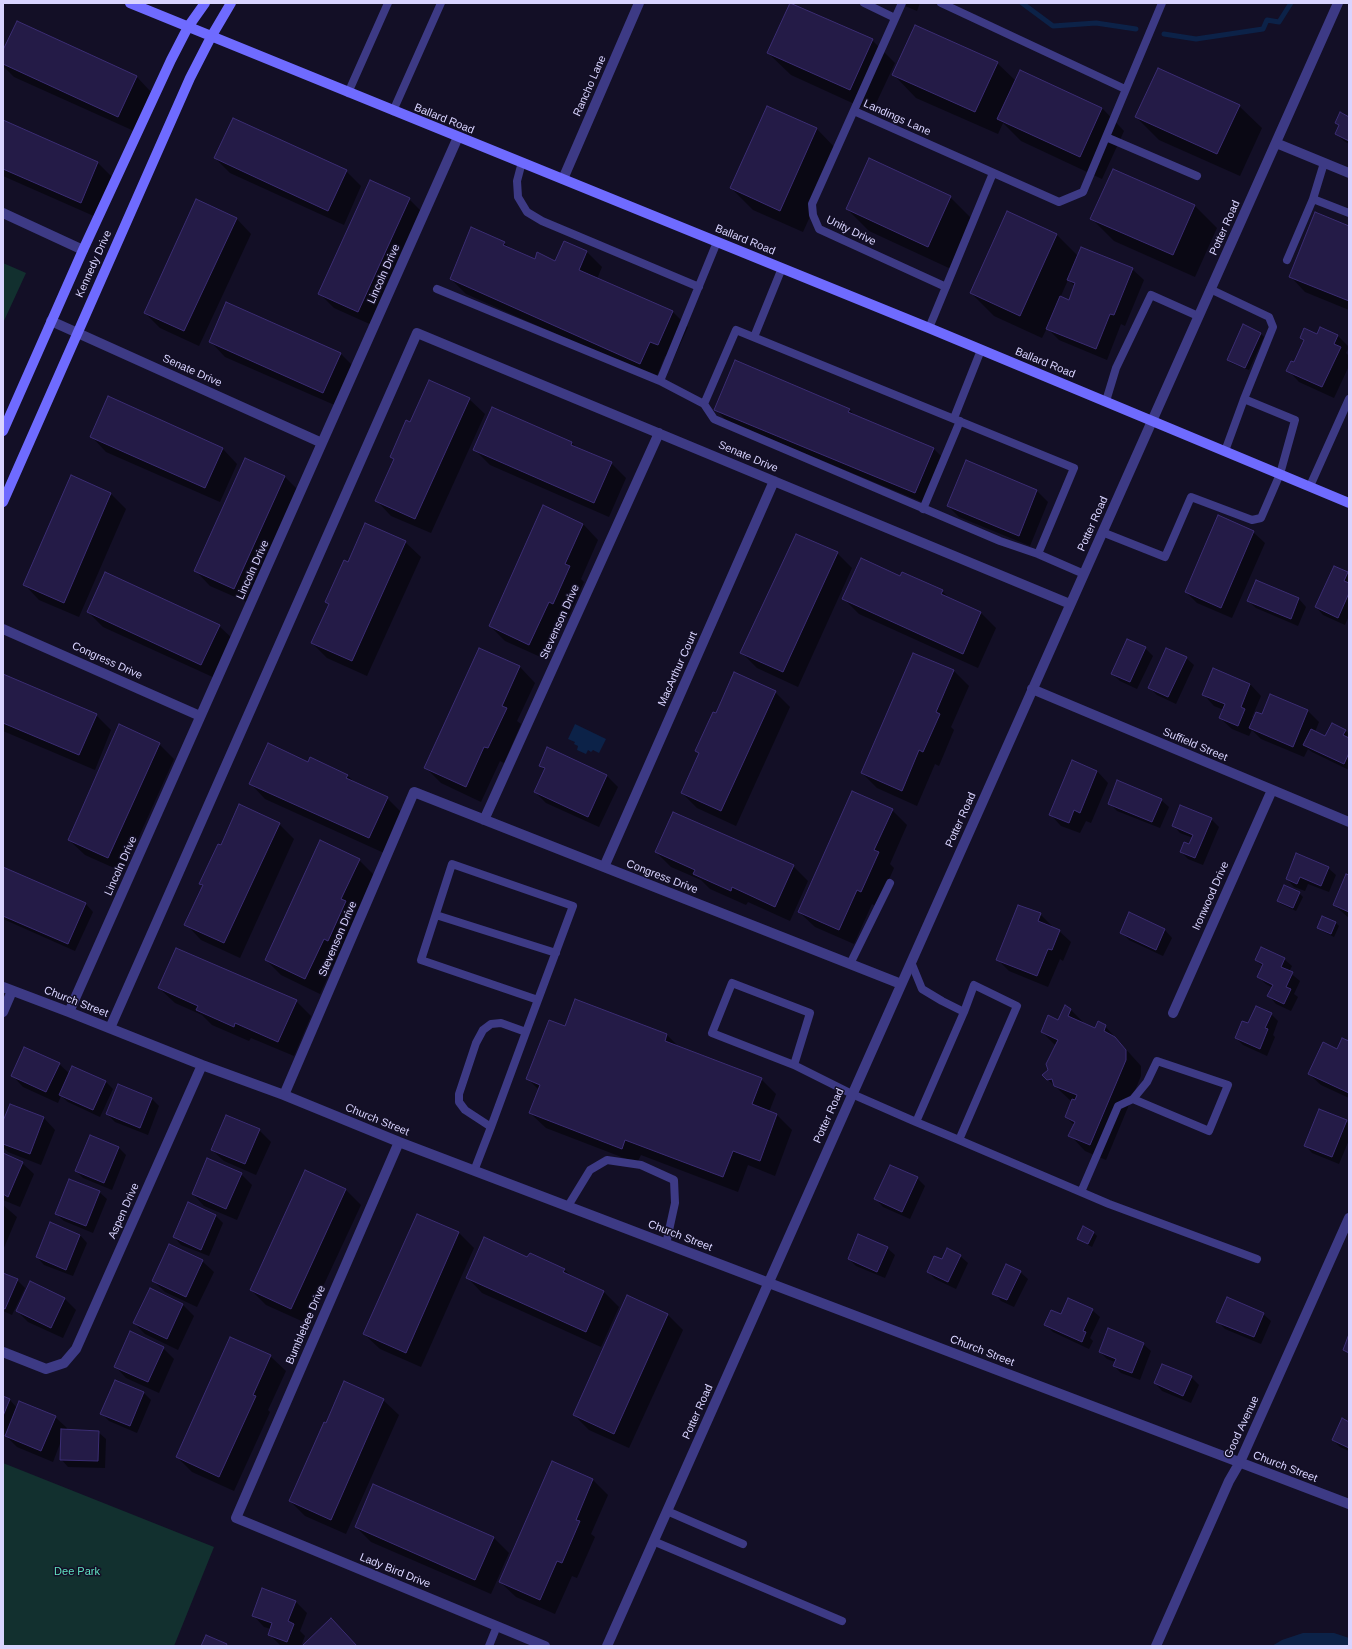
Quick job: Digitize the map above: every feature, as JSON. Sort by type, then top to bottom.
[{"type":"street","name":"Ballard Road","points":[[130,3],[929,328],[1349,503]]},
{"type":"street","name":"Kennedy Drive","points":[[3,431],[83,250],[171,60],[188,27],[205,3]]},
{"type":"street","name":"Kennedy Drive","points":[[3,502],[187,85],[211,37],[231,3]]},
{"type":"street","name":"Rancho Lane","points":[[562,179],[639,3]]},
{"type":"street","name":"Potter Road","points":[[606,1646],[1338,3]]},
{"type":"street","name":"Lincoln Drive","points":[[69,1012],[458,137]]},
{"type":"street","points":[[1276,143],[1349,173]]},
{"type":"street","points":[[3,214],[83,250]]},
{"type":"street","name":"Senate Drive","points":[[51,321],[322,443]]},
{"type":"street","name":"Senate Drive","points":[[110,1028],[417,333],[1070,604]]},
{"type":"street","name":"Stevenson Drive","points":[[484,820],[659,433]]},
{"type":"street","name":"MacArthur Court","points":[[604,867],[774,481]]},
{"type":"street","name":"Congress Drive","points":[[3,629],[200,716]]},
{"type":"street","name":"Suffield Street","points":[[1032,689],[1349,822]]},
{"type":"street","name":"Ironwood Drive","points":[[1173,1012],[1272,790]]},
{"type":"street","name":"Stevenson Drive","points":[[284,1095],[414,792]]},
{"type":"street","name":"Congress Drive","points":[[414,792],[901,984]]},
{"type":"street","points":[[3,1012],[8,989]]},
{"type":"street","name":"Church Street","points":[[8,989],[202,1065],[284,1095],[474,1171],[1349,1504]]},
{"type":"street","name":"Aspen Drive","points":[[3,1352],[46,1369],[64,1363],[76,1349],[202,1065]]},
{"type":"street","name":"Bumblebee Drive","points":[[236,1518],[399,1142]]},
{"type":"street","name":"Good Avenue","points":[[1156,1646],[1229,1481],[1240,1462],[1349,1218]]},
{"type":"street","name":"Lady Bird Drive","points":[[236,1518],[545,1646]]},
{"type":"lane","points":[[348,92],[388,3]]},
{"type":"lane","points":[[393,111],[441,3]]},
{"type":"lane","points":[[864,3],[895,18]]},
{"type":"lane","name":"Landings Lane","points":[[902,3],[854,111],[1059,202],[1083,192],[1162,3]]},
{"type":"lane","points":[[941,3],[1125,89]]},
{"type":"lane","name":"Unity Drive","points":[[854,111],[812,204],[813,215],[819,229],[946,286]]},
{"type":"lane","points":[[1106,137],[1197,176]]},
{"type":"lane","points":[[522,162],[517,181],[518,197],[528,212],[542,221],[699,287]]},
{"type":"lane","points":[[1286,260],[1313,199],[1324,163]]},
{"type":"lane","points":[[929,328],[994,173]]},
{"type":"lane","points":[[1313,199],[1349,213]]},
{"type":"lane","points":[[660,381],[717,242]]},
{"type":"lane","points":[[754,337],[782,268]]},
{"type":"lane","points":[[437,289],[660,381],[704,404],[714,419],[1016,548],[1038,554],[1084,574]]},
{"type":"lane","points":[[1210,289],[1269,317],[1273,327],[1225,451]]},
{"type":"lane","points":[[1106,401],[1116,368],[1151,295],[1198,316]]},
{"type":"lane","points":[[704,404],[736,330],[1074,468],[1038,554]]},
{"type":"lane","points":[[923,509],[957,420],[981,350]]},
{"type":"lane","points":[[1102,532],[1165,557],[1191,497],[1252,520],[1261,518],[1280,474],[1296,420],[1244,399]]},
{"type":"lane","points":[[1310,486],[1349,399]]},
{"type":"lane","points":[[474,1171],[574,906],[452,864],[421,960],[538,1000]]},
{"type":"lane","points":[[850,964],[890,883]]},
{"type":"lane","points":[[436,915],[556,953]]},
{"type":"lane","points":[[911,962],[922,989],[964,1012]]},
{"type":"lane","points":[[794,1065],[810,1012],[732,983],[712,1033],[794,1065],[852,1094],[1081,1192],[1257,1259]]},
{"type":"lane","points":[[916,1122],[964,1012],[974,985],[1017,1006],[959,1140]]},
{"type":"lane","points":[[491,1127],[464,1110],[459,1102],[459,1094],[476,1043],[483,1030],[491,1024],[501,1023],[526,1032]]},
{"type":"lane","points":[[1081,1192],[1118,1106],[1133,1099],[1147,1082],[1157,1061],[1228,1085],[1210,1131],[1133,1099]]},
{"type":"lane","points":[[568,1206],[590,1170],[607,1160],[641,1166],[674,1180],[675,1203],[666,1244]]},
{"type":"lane","points":[[667,1511],[743,1544]]},
{"type":"lane","points":[[653,1541],[842,1621]]},
{"type":"lane","points":[[489,1646],[497,1626]]},
{"type":"green space","points":[[3,263],[26,273],[3,323]]},
{"type":"green space","name":"Dee Park","points":[[3,1463],[214,1547],[174,1646],[3,1646]]},
{"type":"water","points":[[575,724],[606,739],[599,753],[593,750],[591,752],[588,750],[586,754],[577,750],[578,746],[574,744],[575,742],[568,739]]},
{"type":"water","points":[[1303,1633],[1334,1633],[1349,1638],[1349,1646],[1272,1646],[1282,1640]]},
{"type":"building","points":[[790,3],[873,39],[850,90],[767,53]]},
{"type":"building","points":[[17,21],[137,76],[118,117],[3,64],[3,50]]},
{"type":"building","points":[[915,25],[998,62],[975,112],[892,75]]},
{"type":"building","points":[[1158,68],[1240,105],[1217,154],[1135,117]]},
{"type":"building","points":[[1020,70],[1102,108],[1080,157],[997,119]]},
{"type":"building","points":[[767,106],[817,128],[780,211],[730,188]]},
{"type":"building","points":[[1340,112],[1349,117],[1349,141],[1335,134],[1339,125],[1335,123]]},
{"type":"building","points":[[233,118],[347,170],[328,211],[214,158]]},
{"type":"building","points":[[3,120],[98,162],[81,203],[3,169]]},
{"type":"building","points":[[869,158],[951,196],[928,247],[846,209]]},
{"type":"building","points":[[1113,169],[1195,205],[1173,255],[1090,219]]},
{"type":"building","points":[[370,180],[410,198],[358,312],[318,294]]},
{"type":"building","points":[[196,199],[237,218],[184,331],[144,313]]},
{"type":"building","points":[[1007,211],[1057,234],[1020,316],[970,293]]},
{"type":"building","points":[[1315,212],[1349,226],[1349,301],[1289,277]]},
{"type":"building","points":[[471,227],[505,242],[503,245],[535,259],[537,252],[555,261],[564,241],[587,251],[579,270],[673,311],[658,345],[650,342],[640,364],[450,279]]},
{"type":"building","points":[[1081,247],[1133,268],[1114,315],[1110,314],[1096,349],[1046,329],[1060,296],[1069,300],[1075,283],[1067,280]]},
{"type":"building","points":[[226,302],[341,353],[323,393],[209,342]]},
{"type":"building","points":[[1243,324],[1261,333],[1245,368],[1227,360]]},
{"type":"building","points":[[1320,327],[1338,335],[1334,344],[1341,347],[1322,387],[1286,371],[1291,361],[1294,362],[1304,340],[1300,338],[1304,328],[1317,334]]},
{"type":"building","points":[[735,360],[850,409],[848,412],[934,448],[915,493],[714,410]]},
{"type":"building","points":[[429,380],[470,398],[415,519],[375,501],[394,459],[390,457],[406,420],[410,422]]},
{"type":"building","points":[[108,396],[223,448],[205,488],[90,437]]},
{"type":"building","points":[[492,407],[572,442],[571,445],[612,462],[594,503],[473,450]]},
{"type":"building","points":[[245,458],[285,476],[234,589],[194,571]]},
{"type":"building","points":[[966,460],[1037,490],[1019,536],[947,506]]},
{"type":"building","points":[[71,475],[111,493],[64,603],[23,585]]},
{"type":"building","points":[[543,505],[583,524],[565,564],[570,566],[553,604],[549,602],[529,645],[489,626]]},
{"type":"building","points":[[1218,515],[1254,531],[1221,608],[1185,592]]},
{"type":"building","points":[[365,523],[406,541],[352,661],[311,643],[329,604],[325,602],[344,560],[348,562]]},
{"type":"building","points":[[796,534],[838,552],[783,672],[740,653]]},
{"type":"building","points":[[861,558],[900,576],[902,572],[943,590],[941,594],[981,612],[963,654],[842,599]]},
{"type":"building","points":[[1334,566],[1348,572],[1344,581],[1349,583],[1349,593],[1338,618],[1315,607]]},
{"type":"building","points":[[105,572],[220,625],[201,665],[87,612]]},
{"type":"building","points":[[1256,580],[1299,598],[1291,619],[1247,601]]},
{"type":"building","points":[[1127,639],[1146,647],[1130,682],[1111,674]]},
{"type":"building","points":[[479,648],[520,666],[502,706],[507,708],[488,748],[484,747],[466,787],[424,768]]},
{"type":"building","points":[[1166,648],[1187,657],[1168,697],[1148,688]]},
{"type":"building","points":[[913,653],[954,670],[936,712],[940,714],[923,752],[919,750],[902,791],[861,773]]},
{"type":"building","points":[[1213,668],[1250,684],[1241,707],[1245,709],[1238,726],[1219,718],[1225,704],[1202,695]]},
{"type":"building","points":[[734,672],[776,691],[721,811],[681,793],[699,753],[695,751],[713,712],[716,713]]},
{"type":"building","points":[[3,674],[97,714],[79,755],[3,723]]},
{"type":"building","points":[[1270,694],[1308,710],[1293,747],[1249,728],[1256,712],[1262,714]]},
{"type":"building","points":[[1332,723],[1346,730],[1343,735],[1349,738],[1349,753],[1344,764],[1303,745],[1311,729],[1325,736]]},
{"type":"building","points":[[119,724],[160,743],[108,858],[68,840]]},
{"type":"building","points":[[268,743],[308,762],[310,757],[348,775],[346,778],[388,797],[369,838],[249,784]]},
{"type":"building","points":[[547,747],[607,775],[588,817],[534,792],[545,768],[539,766]]},
{"type":"building","points":[[1072,760],[1097,771],[1080,813],[1074,810],[1069,823],[1049,815]]},
{"type":"building","points":[[1117,780],[1162,799],[1152,822],[1108,804]]},
{"type":"building","points":[[852,791],[893,809],[874,850],[879,852],[861,892],[857,890],[839,930],[798,912]]},
{"type":"building","points":[[239,804],[280,823],[224,943],[184,925],[203,885],[199,884],[218,844],[221,845]]},
{"type":"building","points":[[1180,805],[1212,818],[1195,858],[1180,852],[1184,842],[1189,844],[1193,835],[1172,826]]},
{"type":"building","points":[[673,812],[794,865],[775,907],[732,887],[731,891],[693,874],[695,870],[655,852]]},
{"type":"building","points":[[320,840],[360,859],[341,899],[346,901],[328,941],[324,939],[305,979],[265,960]]},
{"type":"building","points":[[1296,853],[1329,867],[1321,886],[1300,877],[1297,884],[1286,879]]},
{"type":"building","points":[[3,867],[86,903],[68,944],[3,916]]},
{"type":"building","points":[[1346,874],[1349,875],[1349,912],[1333,905]]},
{"type":"building","points":[[1284,885],[1300,892],[1293,908],[1277,901]]},
{"type":"building","points":[[1018,905],[1041,913],[1038,921],[1060,930],[1052,950],[1048,949],[1037,976],[996,960]]},
{"type":"building","points":[[1129,912],[1165,929],[1156,950],[1120,933]]},
{"type":"building","points":[[1322,916],[1336,922],[1331,934],[1317,928]]},
{"type":"building","points":[[1261,947],[1285,958],[1281,967],[1293,972],[1286,987],[1291,989],[1284,1004],[1267,996],[1273,985],[1257,977],[1263,964],[1255,960]]},
{"type":"building","points":[[176,948],[297,1000],[278,1042],[235,1023],[234,1027],[196,1010],[198,1006],[158,988]]},
{"type":"building","points":[[575,999],[667,1034],[665,1041],[762,1078],[752,1104],[777,1114],[760,1161],[733,1151],[723,1177],[625,1140],[622,1149],[529,1113],[540,1085],[526,1079],[549,1020],[565,1026]]},
{"type":"building","points":[[1065,1005],[1071,1009],[1068,1016],[1095,1028],[1098,1021],[1106,1025],[1104,1031],[1115,1037],[1126,1050],[1126,1060],[1090,1145],[1068,1136],[1075,1122],[1065,1117],[1072,1099],[1075,1100],[1077,1095],[1054,1086],[1052,1079],[1047,1080],[1042,1075],[1048,1070],[1046,1064],[1058,1040],[1041,1032],[1048,1015],[1058,1020]]},
{"type":"building","points":[[1256,1006],[1272,1013],[1265,1028],[1268,1029],[1260,1049],[1235,1038],[1242,1021],[1248,1023]]},
{"type":"building","points":[[1342,1038],[1349,1041],[1349,1093],[1308,1074],[1323,1042],[1337,1049]]},
{"type":"building","points":[[24,1047],[60,1063],[46,1092],[11,1076]]},
{"type":"building","points":[[72,1066],[106,1081],[93,1110],[59,1095]]},
{"type":"building","points":[[118,1084],[152,1098],[140,1128],[106,1114]]},
{"type":"building","points":[[10,1104],[44,1117],[30,1154],[3,1144],[3,1121]]},
{"type":"building","points":[[1319,1109],[1347,1120],[1332,1157],[1304,1146]]},
{"type":"building","points":[[226,1115],[260,1129],[245,1164],[211,1150]]},
{"type":"building","points":[[90,1135],[119,1147],[104,1183],[75,1171]]},
{"type":"building","points":[[3,1153],[23,1162],[8,1197],[3,1194]]},
{"type":"building","points":[[207,1158],[242,1173],[226,1209],[192,1194]]},
{"type":"building","points":[[890,1165],[918,1177],[902,1212],[874,1199]]},
{"type":"building","points":[[305,1170],[346,1189],[291,1309],[250,1290]]},
{"type":"building","points":[[69,1179],[100,1191],[86,1226],[55,1214]]},
{"type":"building","points":[[188,1202],[216,1215],[201,1250],[173,1237]]},
{"type":"building","points":[[417,1214],[459,1232],[406,1353],[363,1334]]},
{"type":"building","points":[[50,1222],[80,1235],[66,1270],[36,1257]]},
{"type":"building","points":[[1083,1226],[1094,1232],[1088,1244],[1077,1239]]},
{"type":"building","points":[[858,1234],[888,1247],[877,1272],[848,1259]]},
{"type":"building","points":[[484,1237],[527,1257],[530,1253],[565,1269],[563,1272],[604,1291],[586,1332],[466,1278]]},
{"type":"building","points":[[169,1244],[203,1260],[186,1297],[152,1281]]},
{"type":"building","points":[[947,1248],[961,1255],[948,1282],[927,1272],[934,1256],[942,1259]]},
{"type":"building","points":[[1006,1264],[1021,1271],[1007,1300],[992,1294]]},
{"type":"building","points":[[3,1273],[18,1279],[5,1309],[3,1308]]},
{"type":"building","points":[[30,1281],[65,1298],[51,1328],[16,1311]]},
{"type":"building","points":[[150,1288],[183,1304],[167,1339],[133,1323]]},
{"type":"building","points":[[627,1295],[668,1314],[614,1434],[573,1415]]},
{"type":"building","points":[[1227,1297],[1264,1313],[1254,1337],[1216,1322]]},
{"type":"building","points":[[1068,1298],[1093,1309],[1083,1331],[1086,1332],[1082,1342],[1044,1325],[1051,1310],[1061,1314]]},
{"type":"building","points":[[1108,1328],[1144,1343],[1132,1373],[1113,1366],[1116,1359],[1099,1352]]},
{"type":"building","points":[[130,1331],[164,1347],[148,1382],[114,1367]]},
{"type":"building","points":[[1349,1334],[1349,1353],[1343,1350]]},
{"type":"building","points":[[230,1337],[271,1355],[253,1395],[256,1396],[219,1477],[176,1457]]},
{"type":"building","points":[[1162,1364],[1192,1376],[1183,1396],[1154,1383]]},
{"type":"building","points":[[115,1380],[144,1392],[130,1426],[100,1414]]},
{"type":"building","points":[[344,1381],[384,1399],[331,1520],[289,1501]]},
{"type":"building","points":[[3,1396],[10,1399],[3,1416]]},
{"type":"building","points":[[19,1401],[56,1416],[41,1451],[5,1436]]},
{"type":"building","points":[[1342,1418],[1349,1422],[1349,1448],[1332,1440]]},
{"type":"building","points":[[61,1429],[99,1431],[98,1461],[60,1460]]},
{"type":"building","points":[[552,1461],[593,1479],[576,1520],[580,1521],[562,1563],[557,1561],[540,1600],[499,1582]]},
{"type":"building","points":[[373,1484],[494,1537],[475,1580],[355,1527]]},
{"type":"building","points":[[262,1588],[296,1601],[288,1621],[294,1624],[287,1642],[268,1635],[272,1623],[252,1616]]},
{"type":"building","points":[[331,1618],[357,1646],[303,1645]]},
{"type":"building","points":[[206,1635],[227,1644],[226,1646],[201,1646]]},
{"type":"waterway","points":[[1022,3],[1053,26],[1096,23],[1136,29]]},
{"type":"waterway","points":[[1164,34],[1196,39],[1263,29],[1267,20],[1279,22],[1291,3]]}]
